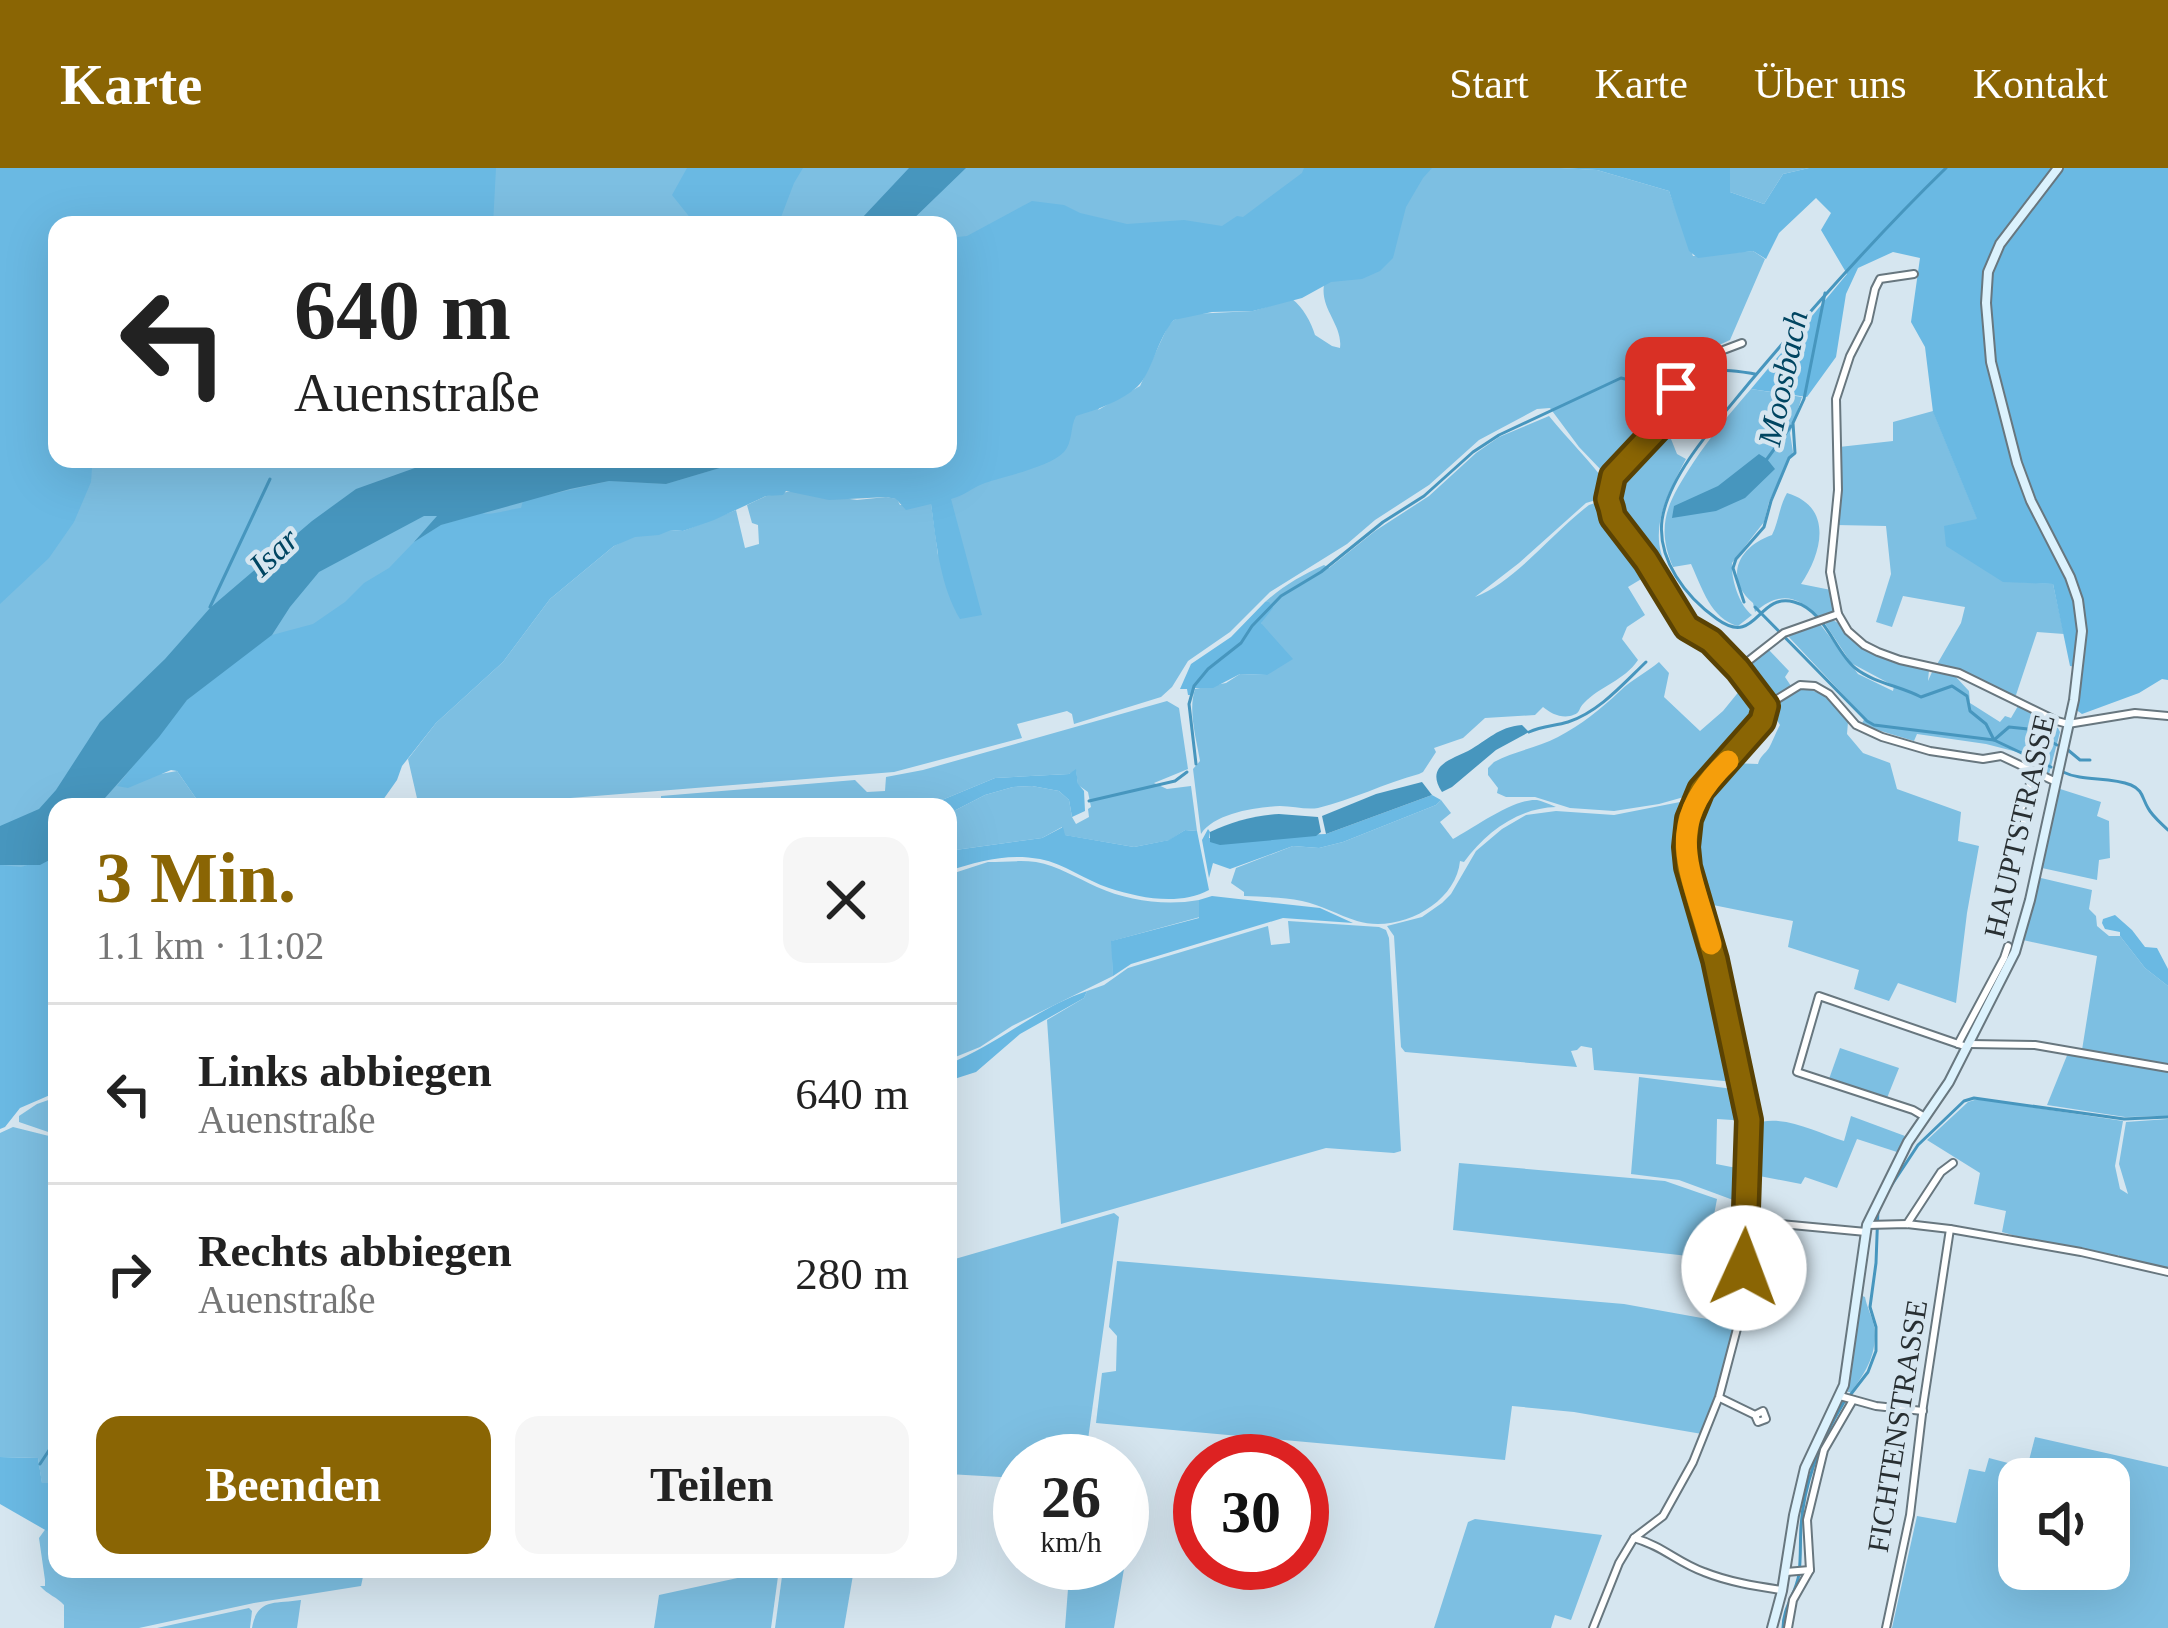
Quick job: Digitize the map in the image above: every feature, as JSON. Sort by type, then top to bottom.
[{"type":"main road","name":"HAUPTSTRASSE","points":[[1772,1628],[1782,1591],[1798,1571],[1794,1515],[1805,1468],[1847,1398],[1845,1378],[1872,1227],[1887,1181],[1949,1082],[2020,938],[2068,724],[2081,654],[2078,600],[2017,463],[1991,362],[1986,303],[1988,272],[2000,244],[2058,168]]},
{"type":"street","points":[[1914,274],[1880,279],[1836,399],[1838,490],[1830,572],[1838,614],[1848,631],[1878,652],[1959,673],[2044,717],[2068,724],[2135,713],[2168,716]]},
{"type":"street","points":[[1742,343],[1697,360],[1681,376],[1660,426],[1613,476],[1608,499],[1613,517],[1687,627],[1711,641],[1766,706]]},
{"type":"street","points":[[1738,669],[1782,635],[1838,614]]},
{"type":"street","points":[[1593,1628],[1634,1538],[1668,1508],[1693,1462],[1719,1397],[1739,1321],[1748,1221],[1749,1120],[1715,960],[1688,867],[1686,847],[1694,802],[1762,721],[1766,706],[1800,685],[1815,686],[1828,694],[1856,725],[1882,736],[1930,751],[1984,759],[2001,756],[2054,781]]},
{"type":"street","points":[[2024,821],[2020,810],[2034,772]]},
{"type":"street","points":[[1965,1045],[2008,946]]},
{"type":"street","points":[[1924,1117],[1797,1072],[1820,997],[1965,1045],[2035,1045],[2168,1068]]},
{"type":"street","points":[[1906,1224],[1953,1162]]},
{"type":"street","points":[[1748,1221],[1950,1229],[2168,1272]]},
{"type":"street","name":"FICHTENSTRASSE","points":[[1886,1628],[1910,1515],[1950,1229]]},
{"type":"street","points":[[1719,1397],[1755,1415]]},
{"type":"street","points":[[1788,1628],[1824,1450],[1847,1398],[1923,1411]]},
{"type":"street","points":[[1652,1526],[1657,1544]]},
{"type":"street","points":[[1634,1538],[1657,1544],[1702,1572],[1782,1591]]},
{"type":"shaded area","points":[[0,168],[1560,168],[1597,170],[1669,191],[1693,256],[1753,251],[1765,259],[1730,340],[1686,368],[1673,384],[1660,423],[1616,472],[1609,466],[1603,472],[1550,408],[1537,409],[1479,440],[1429,485],[1270,592],[1230,632],[1188,661],[1161,697],[1074,724],[1067,711],[1017,724],[1022,738],[894,772],[571,798],[417,798],[408,759],[436,723],[503,662],[550,599],[633,536],[160,774],[177,771],[196,798],[48,798],[48,910],[0,982]],"holes":[[[1324,285],[1340,348],[1315,335],[1292,299],[1253,311],[1193,314]],[[1185,316],[1168,326],[1140,386],[1098,410],[1167,319]],[[771,484],[950,499],[938,555],[931,503],[900,505],[897,499],[886,497],[857,500],[792,491],[766,496],[747,505],[752,523],[758,525],[759,544],[745,548],[736,510],[683,531],[671,530]]]},
{"type":"shaded area","points":[[0,168],[496,168],[493,216],[48,216],[48,468],[92,468],[91,482],[74,522],[49,558],[0,604]]},
{"type":"shaded area","points":[[687,168],[803,168],[781,216],[689,216],[672,195]]},
{"type":"shaded area","points":[[909,168],[966,168],[916,216],[864,216]]},
{"type":"shaded area","points":[[1304,168],[1432,168],[1406,207],[1393,258],[1380,271],[1362,279],[1331,282],[1302,298],[1253,311],[1212,312],[1174,320],[1142,381],[1116,401],[1076,416],[1064,452],[1038,467],[951,499],[982,615],[960,619],[953,606],[940,563],[931,504],[906,510],[896,499],[886,497],[829,500],[786,491],[683,531],[635,537],[614,546],[550,599],[503,662],[436,723],[402,766],[384,798],[196,798],[177,771],[171,770],[128,788],[117,786],[187,700],[272,635],[313,624],[345,602],[414,542],[441,525],[521,508],[523,501],[609,481],[666,484],[720,468],[957,468],[957,237],[1032,201],[1064,205],[1127,224],[1184,220],[1222,226],[1243,217]]},
{"type":"shaded area","points":[[1560,168],[1730,168],[1730,192],[1764,204],[1783,174],[1809,168],[2168,168],[2168,680],[2082,714],[2075,709],[2083,668],[2070,666],[2053,584],[2003,582],[1946,546],[1944,526],[1977,519],[1933,412],[1925,347],[1911,322],[1920,258],[1893,252],[1858,268],[1846,294],[1836,357],[1807,397],[1751,389],[1847,274],[1821,230],[1831,213],[1816,198],[1779,233],[1766,259],[1753,251],[1698,258],[1689,251],[1669,191],[1597,170]]},
{"type":"shaded area","points":[[1730,168],[1809,168],[1783,174],[1764,204],[1730,192]]},
{"type":"shaded area","points":[[1751,389],[1802,397],[1790,433],[1793,452],[1764,522],[1732,563],[1737,592],[1752,615],[1738,626],[1714,610],[1691,564],[1673,567],[1665,524],[1672,500],[1693,463]]},
{"type":"shaded area","points":[[1933,411],[2003,581],[2053,584],[2064,634],[2037,632],[2016,695],[2011,697],[1936,666],[1965,607],[1903,596],[1892,627],[1876,622],[1891,574],[1886,526],[1836,525],[1839,447],[1893,441],[1893,422]]},
{"type":"shaded area","points":[[1549,416],[1608,486],[1606,497],[1586,503],[1475,597],[1519,568],[1589,505],[1608,503],[1653,572],[1628,587],[1645,615],[1627,627],[1622,639],[1638,660],[1574,715],[1559,716],[1543,707],[1535,715],[1485,718],[1463,738],[1434,748],[1436,752],[1419,774],[1318,808],[1280,806],[1237,812],[1201,834],[1193,769],[1200,761],[1192,715],[1195,689],[1226,683],[1240,674],[1267,675],[1261,622],[1269,603],[1265,602],[1308,573],[1324,565],[1329,568],[1429,496],[1499,437]]},
{"type":"shaded area","points":[[1665,424],[1677,454],[1686,459],[1659,527],[1668,569],[1656,572],[1620,524],[1613,487],[1620,489],[1616,478]]},
{"type":"shaded area","points":[[1759,454],[1775,469],[1745,498],[1716,511],[1672,518],[1674,506],[1718,486]]},
{"type":"shaded area","points":[[415,468],[720,468],[666,484],[609,481],[570,489],[441,525],[414,542],[437,516],[424,516],[319,572],[272,635],[187,700],[105,798],[49,798],[100,722],[210,608],[356,489]]},
{"type":"shaded area","points":[[1787,493],[1802,500],[1818,520],[1818,545],[1801,584],[1831,590],[1833,612],[1818,617],[1788,598],[1755,612],[1739,584],[1738,564],[1750,547],[1772,535]]},
{"type":"shaded area","points":[[1265,602],[1273,608],[1261,623],[1293,659],[1267,675],[1240,674],[1213,688],[1195,688],[1193,695],[1180,689],[1191,664],[1231,637]]},
{"type":"shaded area","points":[[1828,619],[1873,653],[1929,670],[1928,681],[1932,672],[1955,676],[1969,691],[1970,703],[2000,722],[2005,716],[2011,718],[2018,706],[2058,728],[2049,774],[2025,762],[2025,754],[1917,734],[1914,741],[1861,725],[1865,718],[1786,634],[1820,624],[1858,674],[1893,691],[1894,686],[1851,663],[1824,622]]},
{"type":"shaded area","points":[[1768,649],[1789,671],[1785,677],[1791,686],[1767,701],[1746,673]]},
{"type":"shaded area","points":[[1659,662],[1669,673],[1664,697],[1700,731],[1745,684],[1761,706],[1760,719],[1743,741],[1691,795],[1614,811],[1570,808],[1535,797],[1497,793],[1488,775],[1494,762],[1566,732]]},
{"type":"shaded area","points":[[1803,687],[1824,695],[1848,722],[1847,734],[1863,753],[1890,763],[1897,789],[1961,812],[1958,841],[1979,846],[1956,1003],[1898,983],[1889,1001],[1854,989],[1859,970],[1788,947],[1793,921],[1703,903],[1690,844],[1702,795],[1731,763],[1758,764],[1780,725],[1773,707]]},
{"type":"shaded area","points":[[1167,701],[1179,708],[1188,769],[1154,783],[1167,789],[1191,786],[1197,831],[1185,830],[1170,840],[1134,847],[1064,835],[1062,827],[1042,838],[957,850],[957,809],[1013,787],[1059,791],[1069,800],[1076,824],[1089,817],[1088,792],[1078,785],[1076,771],[995,778],[947,798],[661,798],[855,780],[867,792],[885,791],[886,777]]},
{"type":"shaded area","points":[[1522,725],[1529,732],[1496,750],[1442,792],[1436,776],[1442,765],[1500,731]]},
{"type":"shaded area","points":[[1076,769],[1084,791],[1085,811],[1072,817],[1069,800],[1059,791],[1032,786],[985,795],[957,809],[957,798],[947,798],[995,778],[1069,774]]},
{"type":"shaded area","points":[[1422,782],[1432,795],[1326,834],[1322,816]]},
{"type":"shaded area","points":[[2057,788],[2101,802],[2097,816],[2109,821],[2110,858],[2099,860],[2097,880],[2042,868]]},
{"type":"shaded area","points":[[1432,795],[1441,800],[1436,805],[1343,842],[1319,848],[1293,846],[1230,869],[1213,863],[1209,878],[1202,840],[1208,829],[1209,838],[1326,834]]},
{"type":"shaded area","points":[[48,799],[48,861],[0,865],[0,826],[39,809]]},
{"type":"shaded area","points":[[1441,800],[1451,813],[1440,822],[1453,839],[1517,804],[1537,800],[1556,807],[1529,812],[1504,824],[1460,861],[1448,890],[1436,902],[1390,923],[1357,921],[1302,901],[1244,896],[1231,883],[1236,868],[1293,846],[1319,848],[1343,842]]},
{"type":"shaded area","points":[[1680,802],[1689,808],[1684,845],[1736,1082],[1594,1070],[1592,1048],[1581,1046],[1571,1051],[1577,1067],[1405,1052],[1394,936],[1387,926],[1422,917],[1442,903],[1476,851],[1526,815],[1556,811],[1614,815]]},
{"type":"shaded area","points":[[1279,814],[1318,817],[1321,832],[1220,845],[1210,842],[1210,832],[1218,828]]},
{"type":"shaded area","points":[[1063,827],[1065,835],[1134,847],[1169,840],[1185,830],[1197,831],[1209,890],[1185,898],[1146,897],[1028,857],[993,859],[957,869],[957,850],[1042,838]]},
{"type":"shaded area","points":[[48,859],[48,1096],[20,1108],[0,1129],[0,865],[21,867]]},
{"type":"shaded area","points":[[988,862],[1044,864],[1134,899],[1199,900],[1200,917],[1112,941],[1113,976],[957,1056],[957,872]]},
{"type":"shaded area","points":[[2041,878],[2092,890],[2089,909],[2097,926],[2109,936],[2120,936],[2145,968],[2168,986],[2168,1066],[2082,1050],[2097,956],[2023,940]]},
{"type":"shaded area","points":[[1212,896],[1320,908],[1353,923],[1283,918],[1131,964],[1113,976],[1111,941],[1199,918],[1199,900]]},
{"type":"shaded area","points":[[2115,915],[2145,947],[2157,948],[2168,969],[2168,986],[2145,968],[2120,932],[2105,929],[2103,919]]},
{"type":"shaded area","points":[[1288,921],[1386,930],[1401,1151],[1326,1148],[1061,1224],[1047,1020],[1128,968],[1268,926],[1271,945],[1290,943]]},
{"type":"shaded area","points":[[1087,991],[1084,998],[1020,1034],[976,1072],[957,1078],[957,1060]]},
{"type":"shaded area","points":[[1840,1048],[1899,1068],[1887,1098],[1829,1079]]},
{"type":"shaded area","points":[[2068,1053],[2168,1071],[2168,1116],[2125,1117],[2047,1105]]},
{"type":"shaded area","points":[[1639,1077],[1741,1090],[1748,1121],[1717,1119],[1716,1164],[1747,1170],[1744,1204],[1679,1180],[1631,1174]]},
{"type":"shaded area","points":[[1978,1099],[2123,1121],[2115,1166],[2120,1189],[2128,1194],[2119,1164],[2126,1122],[2168,1119],[2168,1270],[2119,1260],[2119,1255],[2016,1240],[2002,1232],[2006,1211],[1974,1204],[1980,1173],[1927,1140],[1968,1102]]},
{"type":"shaded area","points":[[48,1100],[48,1132],[19,1122],[19,1116]]},
{"type":"shaded area","points":[[1851,1116],[1905,1136],[1897,1152],[1857,1139],[1837,1188],[1805,1177],[1801,1184],[1754,1175],[1752,1125],[1786,1122],[1844,1141]]},
{"type":"shaded area","points":[[13,1127],[48,1136],[48,1484],[42,1484],[38,1458],[0,1457],[0,1133]]},
{"type":"shaded area","points":[[1459,1163],[1665,1181],[1717,1199],[1706,1258],[1453,1230]]},
{"type":"shaded area","points":[[1114,1213],[1119,1217],[1089,1434],[993,1434],[993,1476],[957,1474],[957,1258]]},
{"type":"shaded area","points":[[1117,1261],[1624,1304],[1735,1324],[1702,1434],[1512,1406],[1505,1460],[1329,1444],[1329,1434],[1218,1434],[1096,1423],[1102,1373],[1116,1371],[1117,1336],[1109,1327]]},
{"type":"shaded area","points":[[1857,1296],[1865,1297],[1873,1322],[1874,1345],[1866,1369],[1848,1392]]},
{"type":"shaded area","points":[[2035,1437],[2128,1458],[2030,1458]]},
{"type":"shaded area","points":[[0,1457],[38,1458],[42,1483],[48,1483],[47,1531],[0,1504]]},
{"type":"shaded area","points":[[1989,1458],[1998,1460],[1998,1590],[2130,1590],[2130,1458],[2168,1467],[2168,1628],[1892,1628],[1917,1516],[1956,1523],[1969,1469],[1985,1472]]},
{"type":"shaded area","points":[[1475,1519],[1602,1535],[1571,1620],[1555,1615],[1551,1628],[1434,1628],[1468,1522]]},
{"type":"shaded area","points":[[48,1526],[48,1578],[363,1578],[361,1586],[139,1628],[64,1628],[64,1605],[40,1586],[45,1586],[45,1580],[39,1538]]},
{"type":"shaded area","points":[[737,1578],[778,1578],[771,1628],[654,1628],[659,1595]]},
{"type":"shaded area","points":[[782,1578],[852,1578],[844,1628],[775,1628]]},
{"type":"shaded area","points":[[1068,1590],[1120,1590],[1114,1628],[1065,1628]]},
{"type":"shaded area","points":[[301,1600],[297,1628],[252,1628],[263,1607]]},
{"type":"shaded area","points":[[249,1608],[250,1628],[157,1628]]},
{"type":"waterway","name":"Moosbach","points":[[1946,168],[1820,300],[1697,447],[1667,502],[1662,520],[1664,549],[1685,589],[1717,619],[1741,627],[1782,601],[1805,606],[1862,673],[1921,697],[1952,686],[1967,696],[1970,711],[1986,724],[1994,740],[2051,767]]},
{"type":"waterway","name":"Moosbach","points":[[1744,602],[1733,568],[1764,527],[1789,458],[1795,453],[1793,423],[1804,399],[1825,293]]},
{"type":"waterway","points":[[1196,764],[1189,704],[1194,686],[1208,669],[1241,643],[1281,596],[1424,496],[1473,452],[1621,378],[1677,392],[1715,371],[1755,374]]},
{"type":"waterway","points":[[1767,459],[1791,426]]},
{"type":"waterway","name":"Isar","points":[[210,607],[270,479]]},
{"type":"waterway","points":[[1755,607],[1874,725],[1994,740],[2009,727],[2028,729],[2057,745]]},
{"type":"waterway","points":[[1529,732],[1590,712],[1646,662]]},
{"type":"waterway","points":[[2068,750],[2080,760],[2090,760]]},
{"type":"waterway","points":[[1089,801],[1175,781],[1187,772]]},
{"type":"waterway","name":"Moosbach","points":[[2063,772],[2135,787],[2168,830]]},
{"type":"waterway","points":[[1885,1195],[1918,1145],[1964,1101],[1974,1098],[2124,1119],[2168,1117]]},
{"type":"waterway","points":[[1851,1394],[1868,1372],[1876,1351],[1870,1307],[1878,1209]]},
{"type":"waterway","points":[[1783,1628],[1799,1574],[1810,1477],[1844,1402]]},
{"type":"waterway","points":[[40,1464],[48,1452]]},
{"type":"slow traffic","points":[[1711,944],[1686,847],[1694,802],[1728,761]]},
{"type":"route","points":[[1676,388],[1660,426],[1613,476],[1608,499],[1613,517],[1687,627],[1711,641],[1766,706],[1762,721],[1694,802],[1686,847],[1749,1120],[1744,1268]]}]
